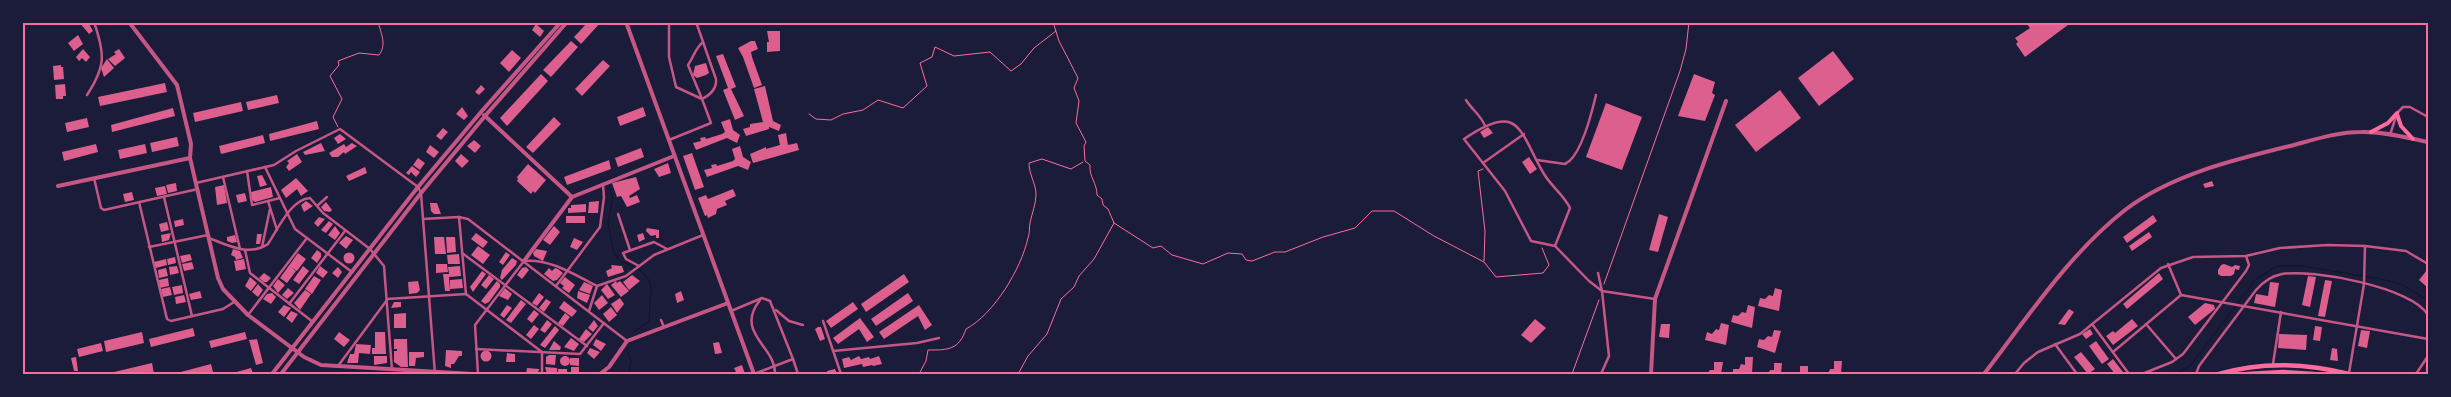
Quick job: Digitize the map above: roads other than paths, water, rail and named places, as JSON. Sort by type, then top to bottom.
[{"type":"main road","points":[[2370,132],[2388,123],[2397,113]]},
{"type":"main road","points":[[2397,113],[2401,126],[2413,139]]},
{"type":"main road","points":[[2220,374],[2273,364],[2316,367],[2349,374]]},
{"type":"main road","points":[[2247,374],[2283,372],[2314,374]]},
{"type":"street","points":[[87,95],[96,80],[103,53],[94,22]]},
{"type":"street","points":[[129,22],[177,85],[191,144],[190,158],[220,285],[234,302],[298,353],[316,364],[337,367],[473,374]]},
{"type":"street","points":[[281,374],[483,114],[561,22]]},
{"type":"street","points":[[272,374],[418,187],[568,22]]},
{"type":"street","points":[[626,22],[754,374],[793,359]]},
{"type":"street","points":[[669,22],[669,57],[676,87],[702,99]]},
{"type":"street","points":[[696,22],[716,83],[711,93],[702,99]]},
{"type":"street","points":[[669,140],[711,123],[688,65],[693,59],[698,46],[703,42]]},
{"type":"street","points":[[1537,160],[1565,164],[1571,161],[1584,136],[1596,95]]},
{"type":"street","points":[[1466,100],[1474,111],[1481,116],[1484,126]]},
{"type":"street","points":[[1651,374],[1655,299],[1726,101]]},
{"type":"street","points":[[2390,135],[2397,113],[2402,108],[2408,106],[2428,116]]},
{"type":"street","points":[[483,114],[572,197]]},
{"type":"street","points":[[1556,246],[1570,208],[1545,175],[1524,134],[1515,124],[1510,122],[1484,126],[1464,139],[1504,191],[1529,239],[1542,244],[1556,246],[1589,281],[1602,291],[1655,299]]},
{"type":"street","points":[[196,183],[275,164],[296,151],[339,130],[344,130],[418,187],[421,194],[435,373]]},
{"type":"street","points":[[1984,374],[2033,310],[2084,249],[2117,217],[2136,203],[2186,178],[2259,154],[2334,135],[2370,132],[2428,142]]},
{"type":"street","points":[[1483,163],[1524,134]]},
{"type":"street","points":[[478,374],[475,325],[572,197],[674,156]]},
{"type":"street","points":[[58,186],[190,158]]},
{"type":"street","points":[[265,167],[295,229],[352,272]]},
{"type":"street","points":[[247,171],[251,204],[280,198]]},
{"type":"street","points":[[223,177],[240,250]]},
{"type":"street","points":[[94,178],[103,210],[198,189]]},
{"type":"street","points":[[556,286],[600,227],[604,196],[603,185]]},
{"type":"street","points":[[164,196],[192,316]]},
{"type":"street","points":[[149,247],[208,237],[240,250],[262,247],[268,244],[294,205],[308,197],[345,231],[370,249],[372,255],[384,266],[392,370]]},
{"type":"street","points":[[317,206],[327,198]]},
{"type":"street","points":[[268,201],[277,230]]},
{"type":"street","points":[[139,202],[165,317],[170,321],[223,309],[234,302]]},
{"type":"street","points":[[262,247],[270,208]]},
{"type":"street","points":[[618,214],[630,250]]},
{"type":"street","points":[[423,219],[459,217],[474,223],[627,341]]},
{"type":"street","points":[[459,217],[466,294]]},
{"type":"street","points":[[289,304],[345,231]]},
{"type":"street","points":[[524,261],[541,262],[568,271],[597,286],[626,276],[638,266],[667,250],[703,235]]},
{"type":"street","points":[[248,315],[307,238]]},
{"type":"street","points":[[638,266],[624,257],[623,253],[654,242],[664,246],[667,250]]},
{"type":"street","points":[[2015,374],[2031,357],[2075,336],[2154,272],[2168,264],[2202,256],[2246,256],[2280,248],[2328,245],[2365,246],[2406,251],[2428,264]]},
{"type":"street","points":[[2349,374],[2364,284],[2365,246]]},
{"type":"street","points":[[245,250],[249,272],[313,322]]},
{"type":"street","points":[[462,253],[587,346]]},
{"type":"street","points":[[2142,374],[2176,359],[2188,349],[2248,269],[2249,263],[2246,256]]},
{"type":"street","points":[[2168,264],[2181,295]]},
{"type":"street","points":[[1598,273],[1602,291],[1609,356],[1601,374]]},
{"type":"street","points":[[2196,374],[2199,366],[2263,283],[2283,274],[2304,273],[2364,284],[2400,294],[2420,305],[2428,315]]},
{"type":"street","points":[[589,312],[597,286]]},
{"type":"street","points":[[337,367],[387,299],[466,294],[542,352]]},
{"type":"street","points":[[2113,352],[2181,295],[2428,339]]},
{"type":"street","points":[[730,311],[760,299],[770,301],[775,309],[798,374]]},
{"type":"street","points":[[760,299],[752,312],[752,324],[757,339],[775,366],[775,374]]},
{"type":"street","points":[[600,374],[609,367],[627,341],[728,303]]},
{"type":"street","points":[[775,309],[795,324],[803,325]]},
{"type":"street","points":[[2273,364],[2280,312]]},
{"type":"street","points":[[661,320],[664,327]]},
{"type":"street","points":[[795,324],[801,320]]},
{"type":"street","points":[[823,321],[841,374]]},
{"type":"street","points":[[476,349],[580,354],[604,323]]},
{"type":"street","points":[[2092,324],[2129,374]]},
{"type":"street","points":[[2146,324],[2176,359]]},
{"type":"street","points":[[833,351],[917,343],[939,338]]},
{"type":"street","points":[[2055,344],[2077,374]]},
{"type":"street","points":[[542,352],[542,374]]},
{"type":"street","points":[[2416,374],[2428,356]]},
{"type":"waterway","points":[[609,185],[613,197],[608,222],[613,251],[619,260],[641,271],[649,280],[651,287],[649,321],[634,332]]},
{"type":"waterway","points":[[2175,374],[2191,365],[2256,279],[2277,266],[2302,266],[2381,279],[2401,284],[2428,300]]},
{"type":"waterway","points":[[627,350],[631,361],[629,374]]}]
